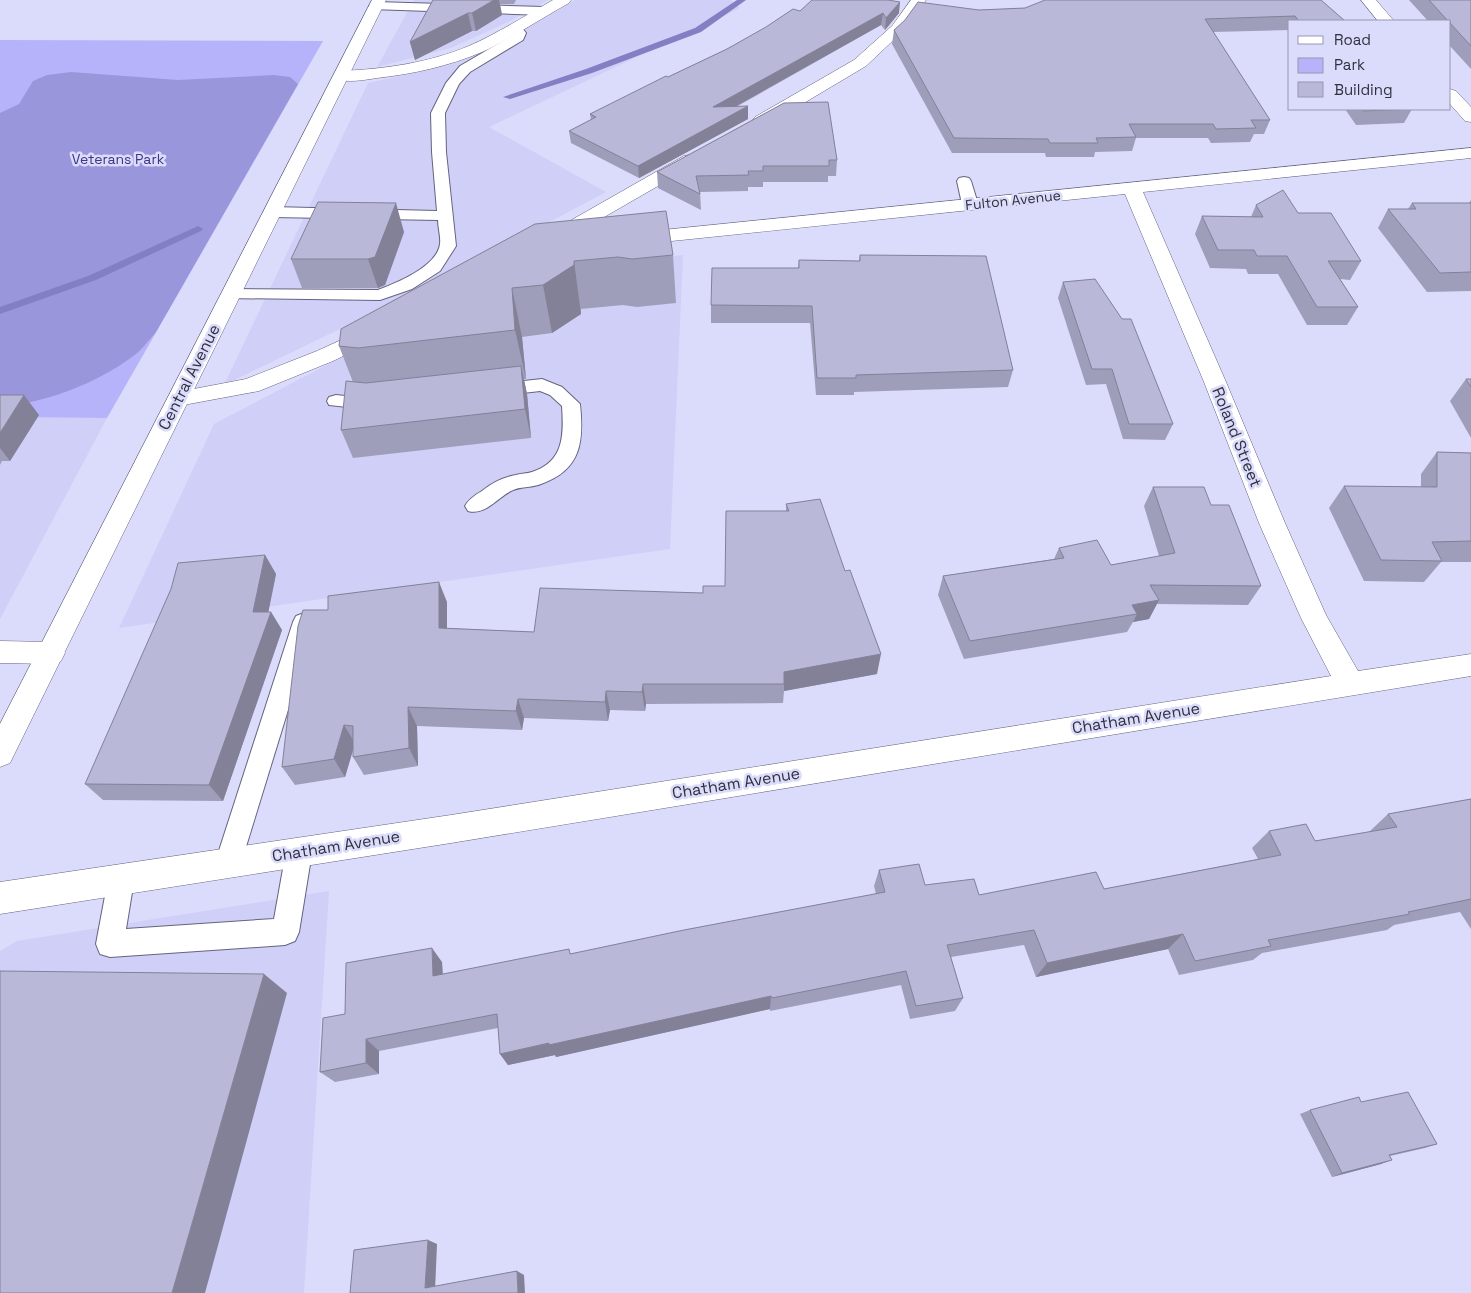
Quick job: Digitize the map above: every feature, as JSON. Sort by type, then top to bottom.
[{"type":"street","points":[[340,76],[380,74],[428,65],[474,49],[564,0]]},
{"type":"street","points":[[744,130],[860,63],[898,29],[919,0]]},
{"type":"street","points":[[1368,0],[1385,20]]},
{"type":"street","name":"Central Avenue","points":[[0,754],[377,3]]},
{"type":"street","points":[[1451,95],[1471,117]]},
{"type":"street","points":[[582,240],[546,242],[703,153]]},
{"type":"street","name":"Fulton Avenue","points":[[617,240],[1471,153]]},
{"type":"street","name":"Roland Street","points":[[1132,188],[1314,618],[1350,684]]},
{"type":"street","points":[[178,399],[251,386],[325,356],[391,323]]},
{"type":"street","points":[[0,652],[51,653]]},
{"type":"street","name":"Chatham Avenue","points":[[0,898],[299,852],[1471,664]]},
{"type":"lane","points":[[377,3],[544,11]]},
{"type":"lane","points":[[231,294],[397,296],[406,285],[440,272],[448,246],[439,152],[438,113],[453,83],[465,69],[519,37],[520,33],[515,27]]},
{"type":"lane","points":[[964,181],[970,204]]},
{"type":"lane","points":[[272,212],[445,216]]},
{"type":"lane","points":[[475,506],[511,483],[532,480],[548,473],[563,462],[572,447],[574,429],[571,404],[556,390],[542,385],[481,391]]},
{"type":"lane","points":[[336,401],[361,404],[392,402]]},
{"type":"lane","points":[[228,863],[306,614]]},
{"type":"lane","points":[[121,880],[110,944],[285,932],[299,852]]},
{"type":"shaded area","points":[[414,0],[548,0],[508,22],[451,48],[377,67]]},
{"type":"shaded area","points":[[575,0],[731,0],[740,8],[489,127],[606,192],[425,288],[224,385],[368,83],[445,66],[486,51]]},
{"type":"shaded area","points":[[683,255],[670,549],[119,628],[214,424],[500,274]]},
{"type":"shaded area","points":[[0,417],[107,418],[0,619]]},
{"type":"shaded area","points":[[329,891],[304,1293],[0,1293],[0,951],[17,941]]},
{"type":"green space","name":"Veterans Park","points":[[0,40],[323,41],[107,418],[0,417]]},
{"type":"green space","name":"Veterans Park","points":[[71,72],[178,80],[274,75],[290,77],[298,84],[156,332],[142,349],[103,375],[69,390],[34,401],[0,406],[0,113],[19,104],[33,81],[47,75]]},
{"type":"building","points":[[433,0],[494,0],[472,13],[468,13],[410,42]]},
{"type":"building","points":[[812,0],[888,0],[900,2],[886,18],[883,13],[713,107],[748,106],[638,166],[569,131],[596,117],[590,114],[666,76],[668,77],[727,49],[793,9],[800,11]]},
{"type":"building","points":[[1045,0],[1321,0],[1344,20],[1298,20],[1295,16],[1205,19],[1270,120],[1251,120],[1256,128],[1216,129],[1213,124],[1129,124],[1136,137],[1096,138],[1098,143],[1050,143],[1048,139],[954,138],[894,30],[905,20],[918,2],[979,10],[1025,8]]},
{"type":"building","points":[[1429,0],[1471,0],[1471,46],[1451,24],[1451,20],[1447,20]]},
{"type":"building","points":[[828,102],[837,160],[829,160],[829,166],[763,166],[763,171],[748,171],[749,175],[696,176],[700,194],[657,172],[784,103]]},
{"type":"building","points":[[1283,190],[1298,213],[1331,213],[1361,261],[1328,261],[1358,307],[1317,307],[1287,256],[1257,256],[1254,250],[1218,250],[1202,216],[1263,217],[1256,205]]},
{"type":"building","points":[[318,202],[396,203],[375,257],[368,259],[291,259]]},
{"type":"building","points":[[1412,203],[1471,203],[1471,272],[1440,273],[1388,209],[1416,209]]},
{"type":"building","points":[[666,211],[673,255],[632,259],[618,257],[574,261],[574,265],[543,285],[512,288],[515,330],[358,348],[339,346],[341,329],[535,224]]},
{"type":"building","points":[[860,255],[986,256],[1013,370],[856,375],[856,378],[817,378],[812,306],[711,305],[712,268],[799,268],[799,260],[860,261]]},
{"type":"building","points":[[1095,279],[1122,319],[1131,319],[1173,424],[1129,424],[1112,369],[1092,369],[1063,282]]},
{"type":"building","points":[[521,366],[525,409],[341,430],[346,381],[366,383]]},
{"type":"building","points":[[1466,379],[1471,379],[1471,387]]},
{"type":"building","points":[[0,395],[24,395],[0,433]]},
{"type":"building","points":[[1437,452],[1471,453],[1471,541],[1432,542],[1442,561],[1381,560],[1344,486],[1437,487]]},
{"type":"building","points":[[1153,487],[1204,487],[1211,505],[1229,505],[1261,586],[1150,585],[1159,600],[1132,605],[1137,614],[970,641],[943,576],[1064,558],[1059,548],[1097,540],[1111,565],[1175,553]]},
{"type":"building","points":[[820,499],[845,571],[850,570],[881,654],[784,672],[784,684],[643,684],[642,692],[606,691],[605,702],[518,699],[516,711],[408,707],[409,748],[353,757],[353,726],[344,725],[334,759],[282,767],[298,626],[303,610],[328,610],[328,596],[439,582],[439,628],[534,632],[540,588],[703,593],[703,586],[725,586],[726,511],[789,511],[786,504]]},
{"type":"building","points":[[265,555],[253,612],[271,612],[209,785],[85,784],[171,589],[178,563]]},
{"type":"building","points":[[1471,799],[1471,899],[1408,912],[1410,914],[1268,940],[1271,946],[1195,961],[1183,934],[1047,963],[1034,930],[947,945],[963,998],[916,1006],[906,971],[772,998],[771,996],[500,1054],[497,1014],[366,1039],[366,1063],[320,1072],[323,1018],[345,1014],[346,963],[432,948],[433,976],[569,949],[570,954],[684,930],[885,892],[879,870],[919,864],[925,885],[974,879],[979,895],[1096,872],[1104,889],[1281,855],[1269,831],[1306,824],[1315,841],[1397,827],[1388,814]]},
{"type":"building","points":[[0,971],[264,974],[172,1293],[0,1293]]},
{"type":"building","points":[[1408,1092],[1437,1144],[1389,1155],[1392,1160],[1342,1173],[1310,1110],[1359,1097],[1361,1102]]},
{"type":"building","points":[[428,1240],[425,1288],[517,1271],[518,1293],[350,1293],[354,1250]]},
{"type":"waterway","points":[[507,97],[589,71],[698,30],[742,0]]},
{"type":"waterway","points":[[0,311],[92,278],[198,229]]}]
